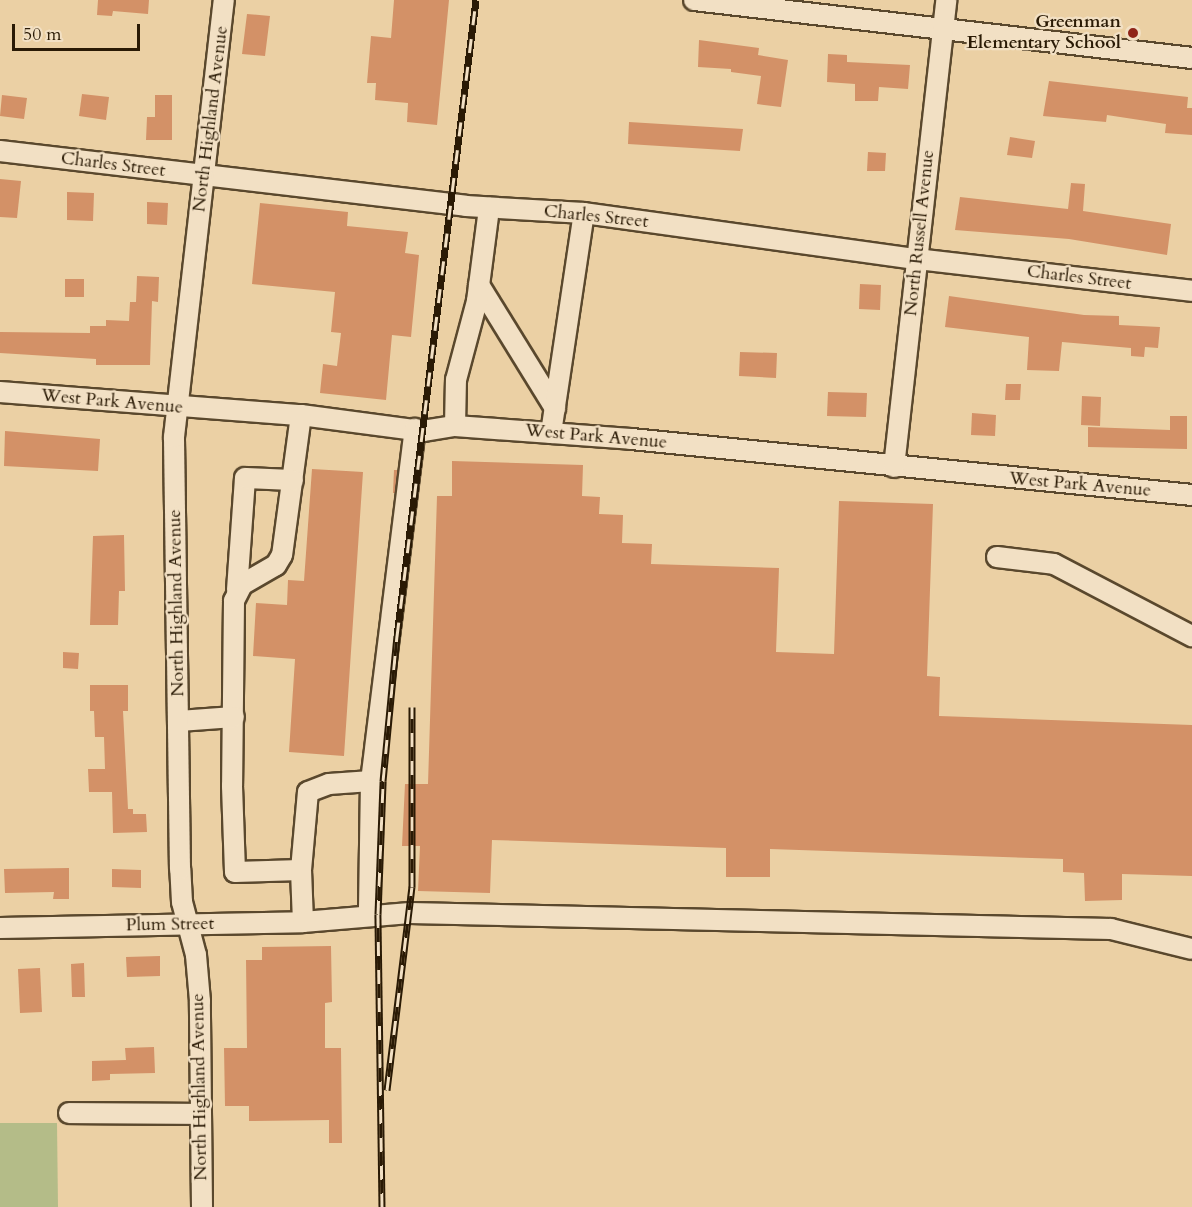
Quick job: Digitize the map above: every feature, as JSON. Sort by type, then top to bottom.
[{"type":"street","name":"North Highland Avenue","points":[[202,1207],[200,1001],[196,954],[181,891],[177,408],[224,0]]},
{"type":"street","points":[[694,0],[1192,58]]},
{"type":"street","name":"North Russell Avenue","points":[[894,467],[946,0]]},
{"type":"street","name":"Charles Street","points":[[0,151],[489,208],[584,213],[917,259],[1192,291]]},
{"type":"street","points":[[455,426],[456,380],[480,285],[489,208]]},
{"type":"street","points":[[552,433],[584,213]]},
{"type":"street","points":[[480,285],[555,408]]},
{"type":"street","name":"West Park Avenue","points":[[0,392],[177,408],[301,415],[415,429],[455,426],[552,433],[1192,495]]},
{"type":"street","points":[[237,590],[276,565],[282,555],[294,480],[301,415]]},
{"type":"street","points":[[369,914],[370,780],[415,429]]},
{"type":"street","points":[[294,480],[245,478],[231,655],[234,717],[235,872],[301,870]]},
{"type":"street","points":[[997,557],[1054,564],[1192,636]]},
{"type":"street","points":[[179,721],[234,717]]},
{"type":"street","points":[[303,922],[301,870],[308,792],[329,784],[370,780]]},
{"type":"street","name":"Plum Street","points":[[0,928],[303,922],[369,914],[1111,929],[1192,949]]},
{"type":"street","points":[[69,1113],[201,1114]]},
{"type":"green space","points":[[0,1123],[57,1123],[58,1207],[0,1207]]},
{"type":"building","points":[[98,0],[149,0],[148,14],[113,11],[112,16],[97,15]]},
{"type":"building","points":[[394,0],[449,0],[437,125],[407,122],[408,103],[375,100],[376,83],[367,83],[371,36],[391,38]]},
{"type":"building","points":[[247,14],[270,16],[265,56],[242,54]]},
{"type":"building","points":[[699,40],[759,48],[758,55],[788,60],[781,107],[757,104],[761,76],[731,72],[731,69],[698,67]]},
{"type":"building","points":[[828,54],[847,55],[847,62],[910,65],[908,89],[879,87],[878,101],[855,101],[855,84],[827,82]]},
{"type":"building","points":[[1049,81],[1188,97],[1187,108],[1192,108],[1192,135],[1165,133],[1166,124],[1107,115],[1106,122],[1043,116]]},
{"type":"building","points":[[82,94],[109,97],[106,120],[79,116]]},
{"type":"building","points":[[2,95],[27,98],[24,119],[0,116]]},
{"type":"building","points":[[155,95],[172,95],[172,140],[146,140],[147,117],[155,117]]},
{"type":"building","points":[[629,122],[743,129],[740,151],[628,144]]},
{"type":"building","points":[[1010,137],[1035,141],[1032,158],[1007,155]]},
{"type":"building","points":[[868,152],[886,153],[885,171],[867,171]]},
{"type":"building","points":[[0,179],[21,181],[17,218],[0,217]]},
{"type":"building","points":[[1071,183],[1085,184],[1083,211],[1171,224],[1167,255],[1069,239],[955,230],[960,197],[1068,209]]},
{"type":"building","points":[[67,192],[94,193],[93,221],[67,220]]},
{"type":"building","points":[[147,202],[168,203],[167,225],[147,224]]},
{"type":"building","points":[[260,203],[348,212],[347,226],[408,232],[405,253],[419,255],[411,337],[392,335],[386,400],[320,393],[323,364],[337,366],[341,333],[331,332],[335,292],[252,284]]},
{"type":"building","points":[[137,276],[159,277],[158,302],[152,301],[150,365],[96,365],[96,359],[0,353],[0,332],[90,333],[90,326],[106,326],[106,320],[129,321],[130,302],[136,302]]},
{"type":"building","points":[[65,279],[84,279],[84,297],[65,297]]},
{"type":"building","points":[[860,284],[881,285],[880,310],[859,309]]},
{"type":"building","points":[[949,296],[1084,315],[1119,316],[1119,325],[1160,327],[1158,348],[1145,347],[1144,357],[1131,356],[1131,348],[1062,342],[1059,371],[1027,370],[1029,337],[945,327]]},
{"type":"building","points":[[740,352],[777,353],[776,378],[739,376]]},
{"type":"building","points":[[1006,384],[1021,384],[1020,400],[1005,400]]},
{"type":"building","points":[[828,392],[867,393],[866,417],[827,416]]},
{"type":"building","points":[[1082,396],[1101,397],[1100,426],[1081,425]]},
{"type":"building","points":[[972,413],[996,415],[995,436],[971,435]]},
{"type":"building","points":[[1170,416],[1187,416],[1187,449],[1088,447],[1088,427],[1170,430]]},
{"type":"building","points":[[5,431],[100,439],[98,471],[4,466]]},
{"type":"building","points":[[452,461],[583,465],[582,496],[600,497],[599,514],[623,515],[622,543],[652,544],[651,564],[779,568],[776,652],[834,654],[839,501],[933,504],[927,676],[940,677],[939,716],[1192,725],[1192,876],[1122,874],[1122,900],[1085,901],[1084,873],[1063,872],[1063,859],[770,849],[770,877],[726,877],[726,848],[492,840],[490,893],[418,891],[420,846],[402,846],[405,784],[428,784],[437,496],[452,496]]},
{"type":"building","points":[[312,469],[363,472],[344,756],[289,752],[295,659],[253,656],[256,603],[287,605],[288,580],[304,581]]},
{"type":"building","points":[[394,470],[398,470],[395,493],[393,493]]},
{"type":"building","points":[[124,535],[125,591],[119,591],[118,625],[90,625],[93,536]]},
{"type":"building","points":[[63,652],[79,653],[78,669],[63,668]]},
{"type":"building","points":[[90,685],[128,685],[128,711],[123,711],[128,809],[133,809],[133,814],[146,814],[147,832],[113,833],[112,792],[89,792],[88,769],[105,769],[104,737],[95,737],[94,711],[90,711]]},
{"type":"building","points":[[69,868],[69,899],[53,899],[54,892],[5,893],[4,869]]},
{"type":"building","points":[[112,869],[141,870],[141,888],[112,887]]},
{"type":"building","points":[[331,946],[332,1002],[325,1003],[325,1048],[341,1048],[342,1143],[329,1143],[329,1120],[249,1121],[249,1106],[225,1106],[224,1048],[247,1048],[246,960],[262,960],[262,947]]},
{"type":"building","points":[[160,956],[160,976],[127,977],[126,957]]},
{"type":"building","points":[[84,963],[85,997],[72,997],[71,964]]},
{"type":"building","points":[[40,968],[42,1012],[20,1013],[18,969]]},
{"type":"building","points":[[154,1047],[155,1073],[110,1074],[110,1080],[92,1081],[92,1061],[126,1060],[125,1048]]},
{"type":"railway","points":[[382,1207],[378,914],[383,781],[397,636],[476,0]]},
{"type":"railway","points":[[387,1090],[412,887],[412,707]]},
{"type":"place","name":"Greenman Elementary School","points":[[1133,33]]}]
